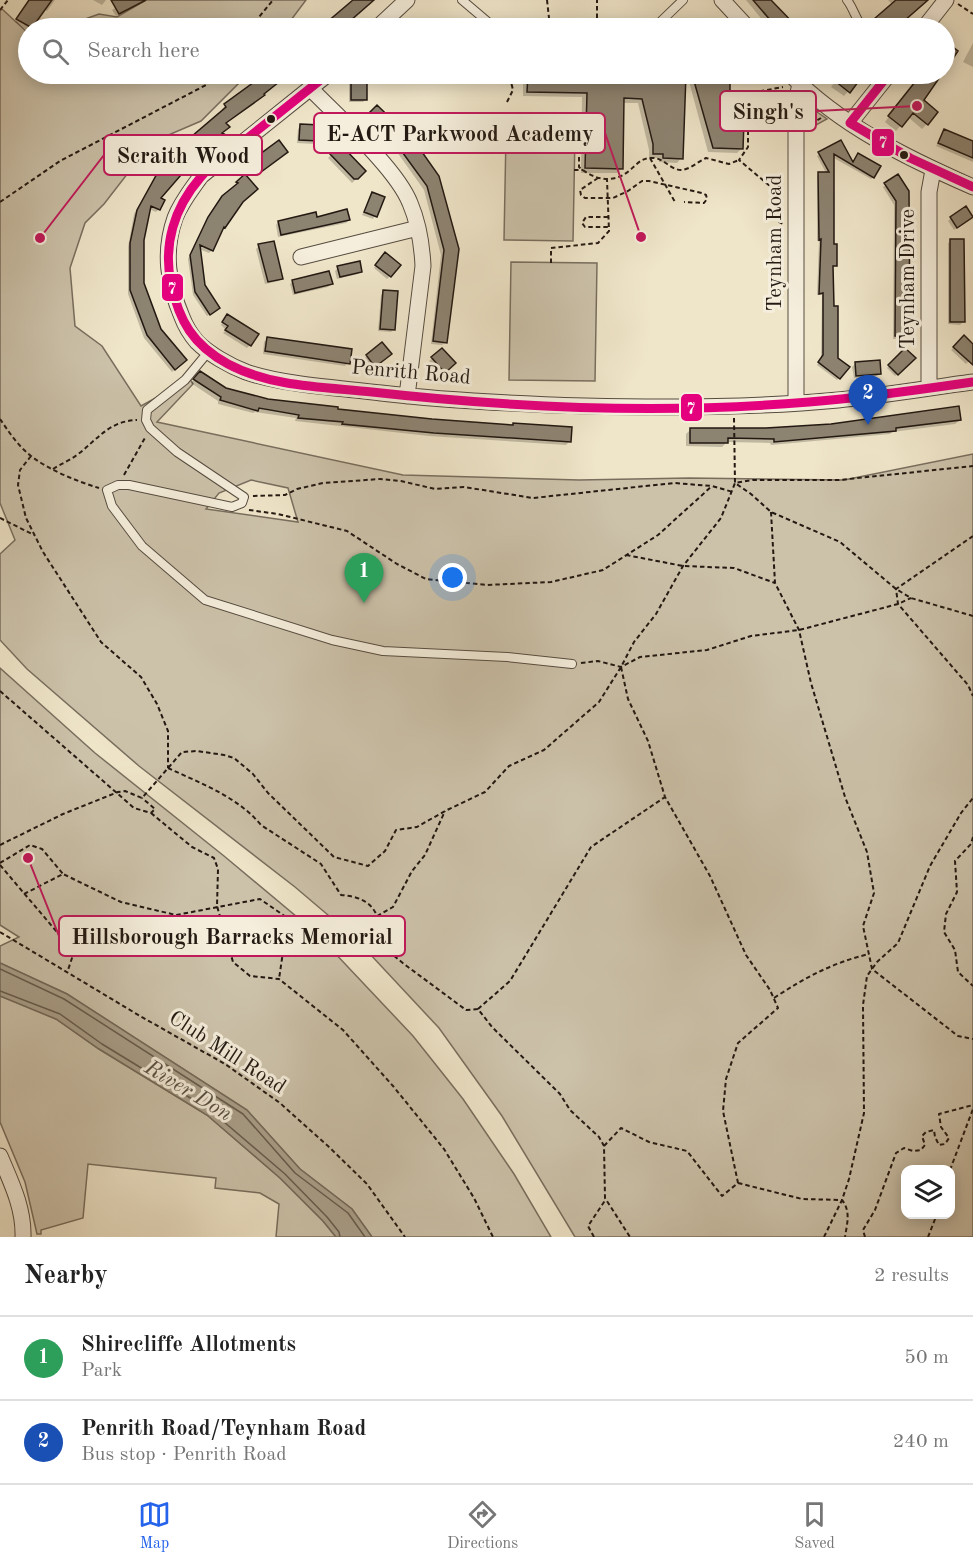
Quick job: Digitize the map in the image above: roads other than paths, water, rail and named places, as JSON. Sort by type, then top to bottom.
[{"type":"street","points":[[388,18],[407,0]]},
{"type":"street","points":[[722,0],[739,18]]},
{"type":"street","points":[[932,18],[946,0]]},
{"type":"street","name":"Penrith Road","points":[[317,84],[201,176],[176,217],[169,241],[168,266],[172,293],[184,322],[196,341],[246,372],[276,379],[407,396],[555,405],[668,408],[840,400],[973,382]]},
{"type":"street","name":"Teynham Road","points":[[795,84],[796,403]]},
{"type":"street","points":[[801,84],[850,123],[872,137],[933,170],[973,187]]},
{"type":"street","points":[[850,123],[881,84]]},
{"type":"street","points":[[311,89],[383,164],[410,202],[422,245],[423,266],[407,396]]},
{"type":"street","name":"Teynham Drive","points":[[929,388],[928,192],[933,170]]},
{"type":"street","points":[[301,257],[418,228]]},
{"type":"street","points":[[0,1156],[17,1197],[23,1237]]},
{"type":"lane","points":[[462,0],[483,18]]},
{"type":"lane","points":[[664,18],[683,0]]},
{"type":"lane","points":[[847,0],[856,18]]},
{"type":"lane","points":[[210,351],[185,380],[147,410],[146,420],[150,428],[177,452],[244,497],[242,503],[232,507],[129,485],[118,485],[107,490],[112,506],[142,546],[205,600],[332,640],[383,651],[507,657],[572,664]]},
{"type":"water","name":"River Don","points":[[0,963],[67,994],[247,1110],[300,1169],[352,1209],[372,1237],[336,1237],[280,1178],[207,1115],[99,1049],[56,1019],[0,996]]},
{"type":"place","name":"Singh's","points":[[917,106]]},
{"type":"place","name":"E-ACT Parkwood Academy","points":[[641,237]]},
{"type":"place","name":"Scraith Wood","points":[[40,238]]},
{"type":"place","name":"Penrith Road/Teynham Road","points":[[868,425]]},
{"type":"place","name":"Shirecliffe Allotments","points":[[364,603]]},
{"type":"place","name":"Hillsborough Barracks Memorial","points":[[28,858]]}]
